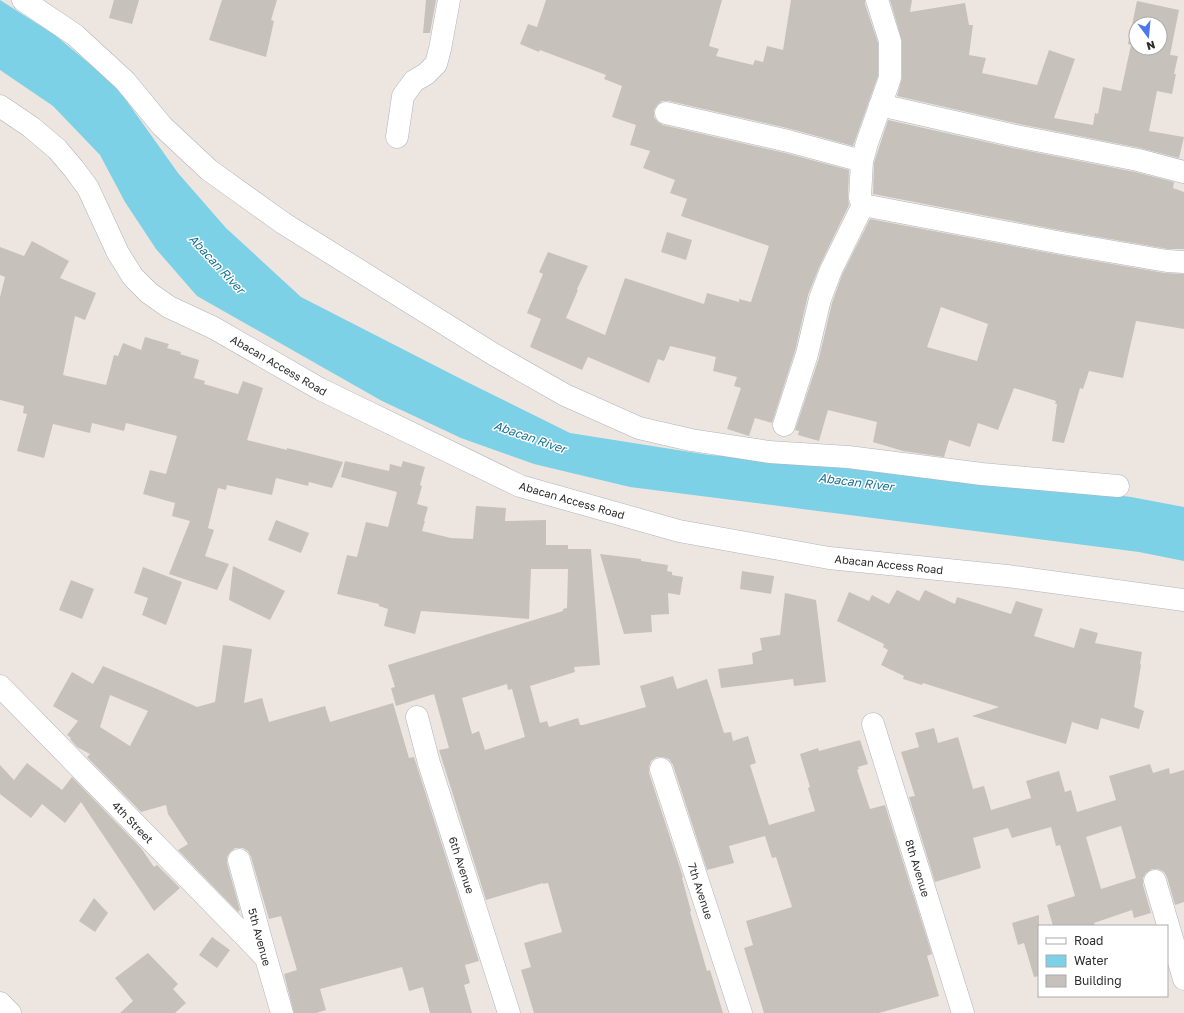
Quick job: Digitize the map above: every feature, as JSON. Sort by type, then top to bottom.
[{"type":"street","points":[[23,0],[74,35],[125,81],[162,126],[209,170],[283,223],[493,354],[564,395],[639,428],[691,440],[769,452],[848,458],[982,474],[1118,486]]},
{"type":"street","points":[[397,137],[403,96],[414,80],[426,74],[436,64],[449,0]]},
{"type":"street","points":[[863,205],[860,198],[862,161],[890,78],[890,41],[877,0]]},
{"type":"street","points":[[880,105],[1016,136],[1138,160],[1184,172]]},
{"type":"street","name":"Abacan Access Road","points":[[0,106],[31,127],[57,149],[74,169],[88,188],[118,253],[133,277],[149,293],[169,307],[214,328],[320,389],[520,486],[678,530],[829,558],[1007,576],[1184,600]]},
{"type":"street","points":[[666,113],[862,161]]},
{"type":"street","points":[[863,205],[1062,243],[1167,261],[1184,262]]},
{"type":"street","points":[[784,425],[807,354],[820,299],[830,270],[863,205]]},
{"type":"street","name":"4th Street","points":[[0,686],[266,958]]},
{"type":"street","name":"6th Avenue","points":[[417,716],[429,763],[509,1013]]},
{"type":"street","name":"8th Avenue","points":[[873,724],[963,1013]]},
{"type":"street","name":"7th Avenue","points":[[661,769],[741,1013]]},
{"type":"street","name":"5th Avenue","points":[[239,860],[282,1013]]},
{"type":"street","points":[[1155,881],[1184,979]]},
{"type":"street","points":[[0,1003],[10,1013]]},
{"type":"water","name":"Abacan River","points":[[0,0],[55,35],[116,86],[178,173],[226,228],[301,297],[570,433],[709,455],[916,469],[1131,497],[1184,507],[1184,561],[1139,552],[630,487],[534,464],[461,438],[382,401],[197,296],[156,249],[125,202],[100,155],[53,106],[0,70]]},
{"type":"building","points":[[114,0],[139,0],[132,24],[109,18]]},
{"type":"building","points":[[222,0],[277,0],[271,20],[274,21],[266,57],[209,40]]},
{"type":"building","points":[[426,0],[436,0],[430,33],[423,33]]},
{"type":"building","points":[[546,0],[722,0],[709,46],[719,49],[716,56],[753,65],[755,60],[763,62],[767,46],[783,50],[791,0],[865,0],[878,43],[878,76],[853,146],[791,129],[669,101],[662,101],[654,110],[654,117],[663,125],[785,153],[849,170],[849,205],[820,265],[808,295],[795,351],[772,423],[755,418],[749,436],[727,429],[741,388],[734,386],[737,377],[713,371],[716,357],[670,346],[664,361],[658,359],[649,383],[588,357],[582,370],[530,347],[541,319],[527,313],[543,274],[539,272],[548,252],[588,266],[566,318],[605,335],[625,278],[704,304],[707,293],[739,302],[739,299],[751,302],[769,246],[681,216],[687,199],[670,193],[675,180],[643,168],[650,151],[630,145],[636,125],[612,117],[622,86],[604,79],[606,75],[520,44],[528,24],[537,27]]},
{"type":"building","points":[[890,0],[912,0],[910,12],[965,3],[969,25],[973,25],[969,55],[986,58],[982,73],[1037,85],[1049,50],[1075,59],[1054,118],[1093,125],[1095,113],[1098,114],[1103,87],[1121,91],[1129,56],[1168,56],[1168,16],[1134,16],[1137,1],[1179,10],[1170,55],[1178,56],[1172,94],[1157,91],[1149,131],[1184,137],[1179,158],[1140,148],[1019,124],[897,96],[902,78],[902,41]]},
{"type":"building","points":[[888,120],[1013,148],[1135,172],[1174,182],[1173,188],[1184,192],[1184,249],[1168,249],[1064,231],[873,194],[874,163]]},
{"type":"building","points":[[870,219],[1060,255],[1165,273],[1184,274],[1184,329],[1136,321],[1123,378],[1089,371],[1083,389],[1080,388],[1064,443],[1052,441],[1057,404],[1055,404],[1056,401],[1014,388],[998,430],[978,423],[970,447],[949,440],[944,457],[903,451],[873,442],[877,422],[828,410],[819,441],[798,435],[799,431],[795,430],[819,358],[832,303],[842,275]],"holes":[[[941,307],[988,324],[977,361],[927,347]]]},
{"type":"building","points":[[667,232],[692,240],[686,260],[661,252]]},
{"type":"building","points":[[32,241],[69,261],[60,278],[96,293],[85,320],[75,316],[63,375],[106,385],[114,355],[118,356],[123,343],[141,350],[145,337],[169,344],[167,348],[199,360],[194,378],[205,381],[204,384],[238,394],[243,381],[263,388],[247,440],[343,462],[332,488],[309,482],[308,486],[276,478],[272,495],[227,485],[226,490],[218,488],[208,528],[214,530],[205,556],[229,564],[217,590],[169,574],[190,521],[172,516],[175,503],[143,494],[150,470],[166,474],[177,436],[126,423],[124,431],[92,423],[90,433],[53,424],[44,458],[17,451],[27,414],[23,413],[24,406],[0,400],[0,297],[5,277],[0,275],[0,247],[24,256]]},
{"type":"building","points":[[345,461],[389,471],[390,464],[401,467],[403,461],[425,467],[417,504],[428,507],[422,531],[451,538],[473,539],[476,506],[506,508],[505,521],[546,520],[546,545],[568,545],[568,549],[591,549],[600,665],[574,667],[575,672],[530,686],[540,723],[547,721],[549,727],[578,718],[580,725],[583,725],[646,707],[640,686],[673,676],[677,689],[707,679],[724,733],[731,732],[733,741],[748,736],[756,763],[750,765],[769,825],[815,811],[808,788],[810,787],[800,754],[818,748],[819,751],[860,740],[868,764],[858,767],[859,769],[857,770],[870,809],[885,805],[932,954],[927,956],[939,996],[879,1013],[764,1013],[744,948],[753,945],[746,921],[792,907],[776,857],[772,858],[765,836],[729,846],[734,863],[707,870],[673,765],[669,759],[657,757],[651,761],[649,773],[683,877],[690,912],[707,971],[710,970],[723,1013],[534,1013],[521,970],[531,967],[524,943],[562,932],[548,883],[543,883],[486,900],[439,750],[449,748],[434,694],[396,706],[391,688],[395,687],[388,665],[563,611],[563,609],[567,608],[568,569],[531,569],[529,619],[421,611],[415,634],[384,626],[388,609],[379,606],[379,604],[337,594],[347,555],[357,557],[366,522],[388,527],[397,492],[341,477]],"holes":[[[507,684],[508,690],[512,689],[525,737],[485,750],[479,731],[472,734],[462,698]]]},
{"type":"building","points":[[276,520],[309,533],[301,553],[268,540]]},
{"type":"building","points":[[600,554],[641,559],[641,561],[668,565],[667,571],[672,572],[672,575],[683,577],[680,595],[668,593],[669,614],[651,615],[652,632],[624,634]]},
{"type":"building","points":[[233,566],[285,591],[270,620],[229,600]]},
{"type":"building","points":[[143,567],[182,582],[166,625],[142,615],[148,598],[134,593]]},
{"type":"building","points":[[742,571],[774,576],[771,594],[740,589]]},
{"type":"building","points":[[71,580],[94,589],[82,619],[59,610]]},
{"type":"building","points":[[897,590],[919,601],[925,590],[955,604],[957,597],[1011,614],[1016,601],[1043,609],[1034,636],[1074,648],[1080,628],[1098,633],[1095,643],[1142,652],[1134,707],[1144,711],[1139,729],[1101,718],[1098,730],[1072,722],[1066,744],[972,716],[999,707],[923,683],[922,685],[903,679],[904,676],[881,665],[888,650],[883,647],[884,644],[837,621],[849,592],[869,601],[872,595],[889,604]]},
{"type":"building","points":[[785,593],[816,600],[826,682],[794,686],[793,679],[721,688],[718,669],[753,664],[752,653],[762,650],[760,638],[780,635]]},
{"type":"building","points":[[223,645],[252,649],[244,703],[262,698],[269,722],[325,706],[330,722],[393,703],[409,758],[414,757],[479,961],[465,965],[470,983],[464,985],[472,1013],[430,1013],[423,987],[409,991],[402,967],[320,989],[326,1010],[316,1013],[294,1013],[284,974],[297,970],[281,916],[269,919],[248,851],[243,848],[235,848],[227,857],[227,863],[240,910],[238,912],[178,850],[188,844],[168,814],[166,805],[141,812],[87,757],[90,754],[77,747],[67,735],[78,721],[53,706],[72,672],[93,684],[103,666],[197,707],[215,702]],"holes":[[[110,695],[148,711],[130,746],[100,727]]]},
{"type":"building","points":[[934,728],[938,743],[958,737],[973,789],[984,786],[991,810],[1031,798],[1026,781],[1059,771],[1065,792],[1071,790],[1077,812],[1116,800],[1109,776],[1150,764],[1153,773],[1169,768],[1170,774],[1184,770],[1184,902],[1175,905],[1167,877],[1164,872],[1158,869],[1152,869],[1146,873],[1143,878],[1143,885],[1151,913],[1134,918],[1132,910],[1094,923],[1095,925],[1053,925],[1047,905],[1075,896],[1060,845],[1056,846],[1051,827],[1012,838],[1008,828],[973,838],[981,868],[935,882],[909,797],[915,796],[901,752],[919,747],[915,733]],"holes":[[[1121,826],[1136,878],[1101,889],[1086,837]]]},
{"type":"building","points":[[27,763],[62,790],[72,777],[141,848],[154,867],[157,865],[180,888],[154,911],[81,802],[65,823],[42,804],[31,818],[0,794],[0,765],[14,780]]},
{"type":"building","points":[[94,898],[108,913],[95,932],[79,921]]},
{"type":"building","points":[[1039,915],[1038,976],[1034,977],[1024,943],[1018,945],[1012,923]]},
{"type":"building","points":[[212,937],[230,950],[217,968],[199,955]]},
{"type":"building","points":[[148,953],[178,984],[173,989],[186,1003],[175,1013],[120,1013],[133,1001],[115,978]]}]
